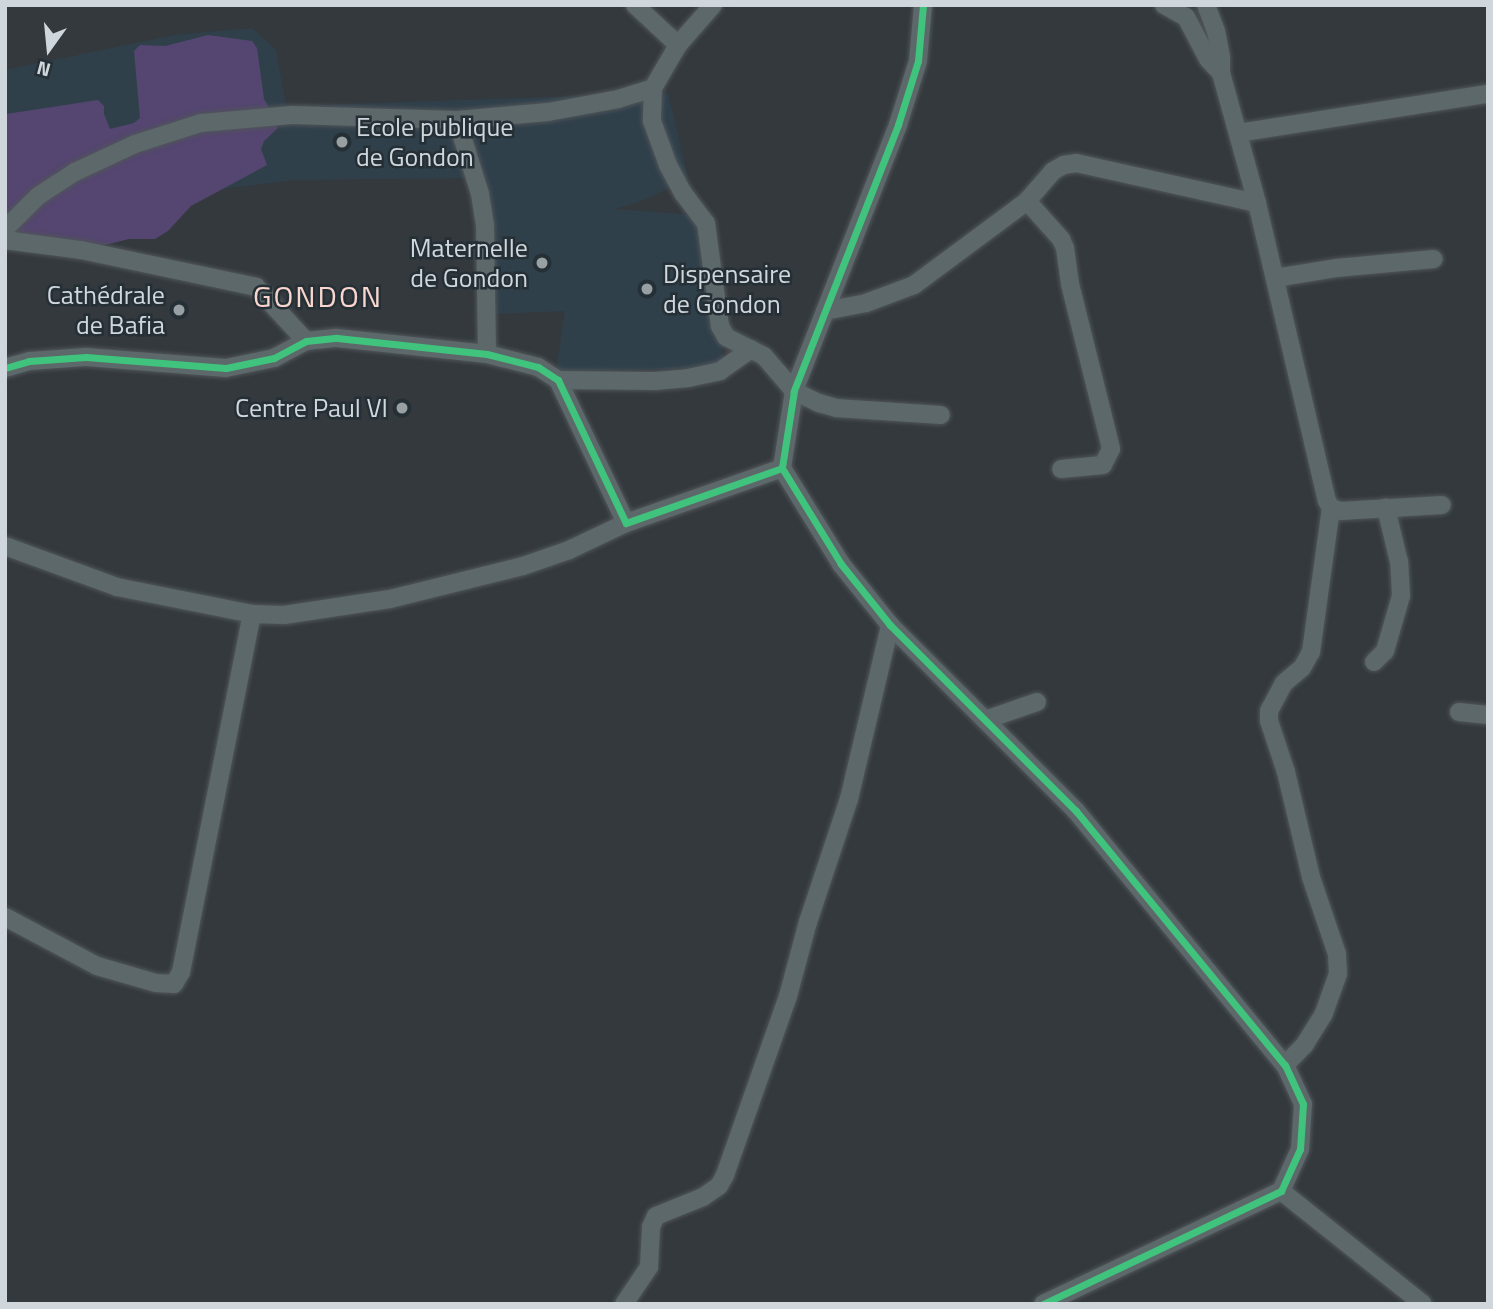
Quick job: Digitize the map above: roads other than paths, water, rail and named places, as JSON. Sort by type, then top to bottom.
[{"type":"street","points":[[635,5],[678,44]]},
{"type":"street","points":[[713,5],[678,44],[653,88],[652,121],[668,165],[683,193],[706,223],[720,327],[726,337],[770,361],[794,391],[836,408],[942,415]]},
{"type":"street","points":[[923,5],[918,61],[898,125],[794,391],[782,468],[841,564],[890,625],[1076,811],[1285,1065],[1303,1104],[1304,1122],[1300,1149],[1281,1191],[1043,1304]]},
{"type":"street","points":[[1164,5],[1186,17],[1208,59],[1221,73]]},
{"type":"street","points":[[1206,5],[1216,31],[1222,57],[1221,73],[1257,202],[1331,508],[1311,652],[1302,668],[1284,683],[1269,711],[1269,721],[1286,772],[1311,877],[1337,954],[1338,974],[1324,1013],[1305,1044],[1285,1065]]},
{"type":"street","points":[[5,229],[38,196],[75,172],[135,144],[201,122],[292,115],[457,120],[580,107],[653,88]]},
{"type":"street","points":[[1238,133],[1488,94]]},
{"type":"street","points":[[457,120],[480,194],[485,225],[487,354]]},
{"type":"street","points":[[825,311],[866,303],[914,285],[1027,201],[1053,172],[1064,165],[1076,163],[1257,202]]},
{"type":"street","points":[[1027,201],[1061,239],[1065,248],[1070,284],[1111,449],[1103,464],[1061,468]]},
{"type":"street","points":[[5,240],[82,250],[256,287],[306,341]]},
{"type":"street","points":[[1275,278],[1337,268],[1434,259]]},
{"type":"street","points":[[5,368],[29,360],[86,357],[226,368],[274,358],[306,341],[337,338],[487,354],[538,367],[558,380],[626,523]]},
{"type":"street","points":[[558,380],[596,378],[655,381],[688,378],[720,371],[751,349]]},
{"type":"street","points":[[5,546],[117,587],[252,614],[284,615],[365,604],[523,566],[569,550],[626,523],[782,468]]},
{"type":"street","points":[[1331,508],[1341,511],[1442,505]]},
{"type":"street","points":[[1374,662],[1385,651],[1401,596],[1399,562],[1386,508]]},
{"type":"street","points":[[5,917],[96,966],[156,983],[174,984],[181,972],[252,614]]},
{"type":"street","points":[[624,1304],[649,1266],[651,1227],[656,1216],[703,1197],[719,1186],[725,1175],[788,996],[808,922],[849,799],[890,625]]},
{"type":"street","points":[[985,720],[1037,702]]},
{"type":"street","points":[[1459,712],[1488,715]]},
{"type":"street","points":[[1281,1191],[1423,1304]]},
{"type":"place","name":"Ecole publique de Gondon","points":[[342,142]]},
{"type":"place","name":"Maternelle de Gondon","points":[[542,263]]},
{"type":"place","name":"Dispensaire de Gondon","points":[[647,289]]},
{"type":"place","name":"Cathédrale de Bafia","points":[[179,310]]},
{"type":"place","name":"Centre Paul VI","points":[[402,408]]},
{"type":"district","name":"GONDON","points":[[318,296]]}]
